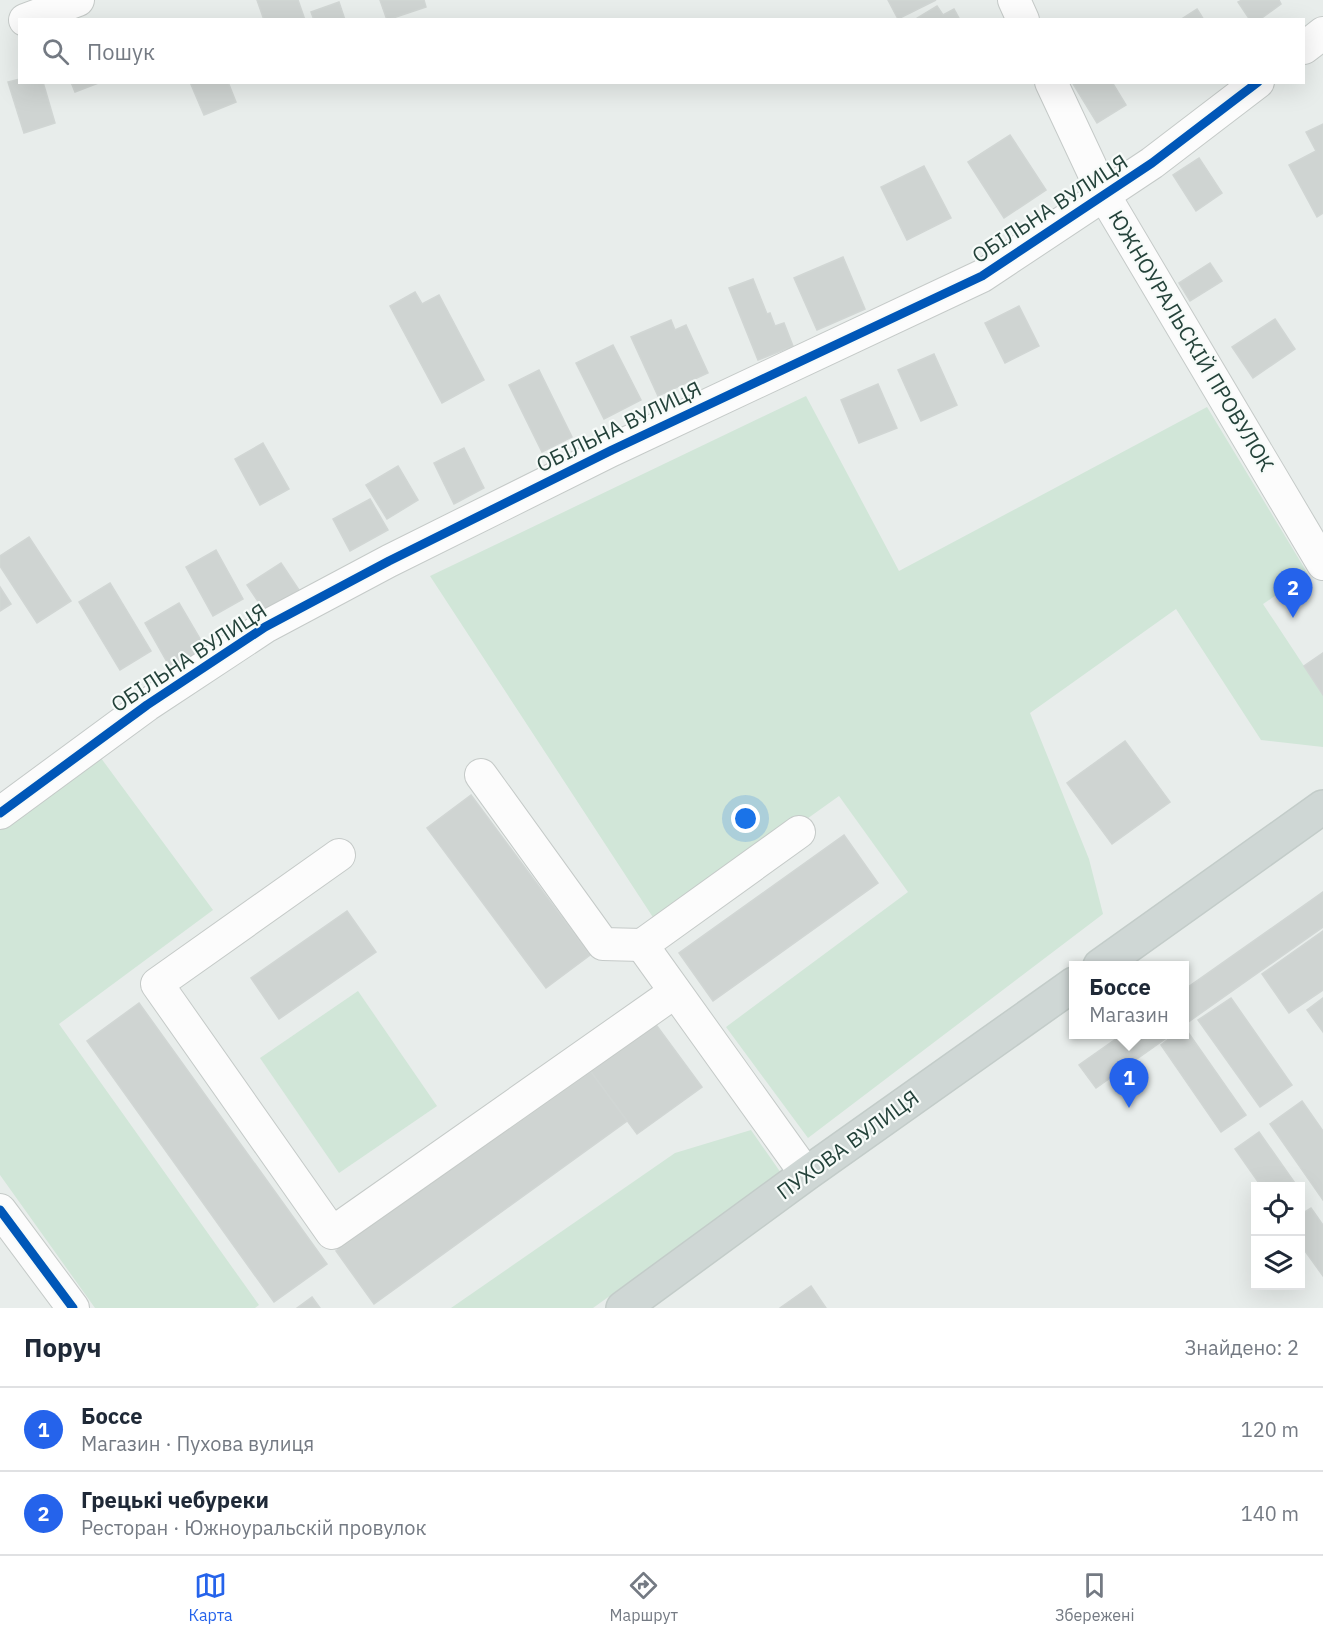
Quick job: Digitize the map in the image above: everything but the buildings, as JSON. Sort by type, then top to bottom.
[{"type":"main road","points":[[1107,961],[1323,807]]},
{"type":"main road","name":"ПУХОВА ВУЛИЦЯ","points":[[623,1308],[806,1174],[1069,988]]},
{"type":"street","points":[[30,18],[78,0]]},
{"type":"street","points":[[1014,0],[1022,18]]},
{"type":"street","points":[[0,28],[18,22]]},
{"type":"street","points":[[1305,47],[1323,33]]},
{"type":"street","name":"ЮЖНОУРАЛЬСКІЙ ПРОВУЛОК","points":[[1052,84],[1104,195],[1323,564]]},
{"type":"street","name":"ОБІЛЬНА ВУЛИЦЯ","points":[[0,813],[147,705],[265,627],[388,561],[612,450],[981,276],[1152,163],[1255,84]]},
{"type":"street","points":[[481,775],[603,944],[642,945],[799,832]]},
{"type":"street","points":[[339,855],[157,984],[332,1233],[675,992]]},
{"type":"street","points":[[642,945],[806,1174]]},
{"type":"street","points":[[0,1210],[73,1308]]},
{"type":"green space","points":[[806,396],[899,571],[1207,407],[1308,574],[1263,604],[1323,695],[1323,747],[1261,740],[1176,609],[1030,713],[1089,859],[1103,914],[808,1138],[726,1027],[908,892],[839,796],[658,925],[430,576]]},
{"type":"green space","points":[[98,754],[213,910],[59,1024],[259,1305],[255,1308],[95,1308],[0,1175],[0,822]]},
{"type":"green space","points":[[358,991],[437,1106],[339,1173],[260,1058]]},
{"type":"green space","points":[[751,1130],[781,1173],[593,1308],[451,1308],[675,1153]]},
{"type":"cycle path","points":[[0,813],[147,705],[265,627],[389,561],[612,450],[982,276],[1152,163],[1255,84]]},
{"type":"cycle path","points":[[0,1210],[73,1308]]},
{"type":"place","name":"Грецькі чебуреки","points":[[1293,618]]},
{"type":"place","name":"Боссе","points":[[1129,1108]]}]
